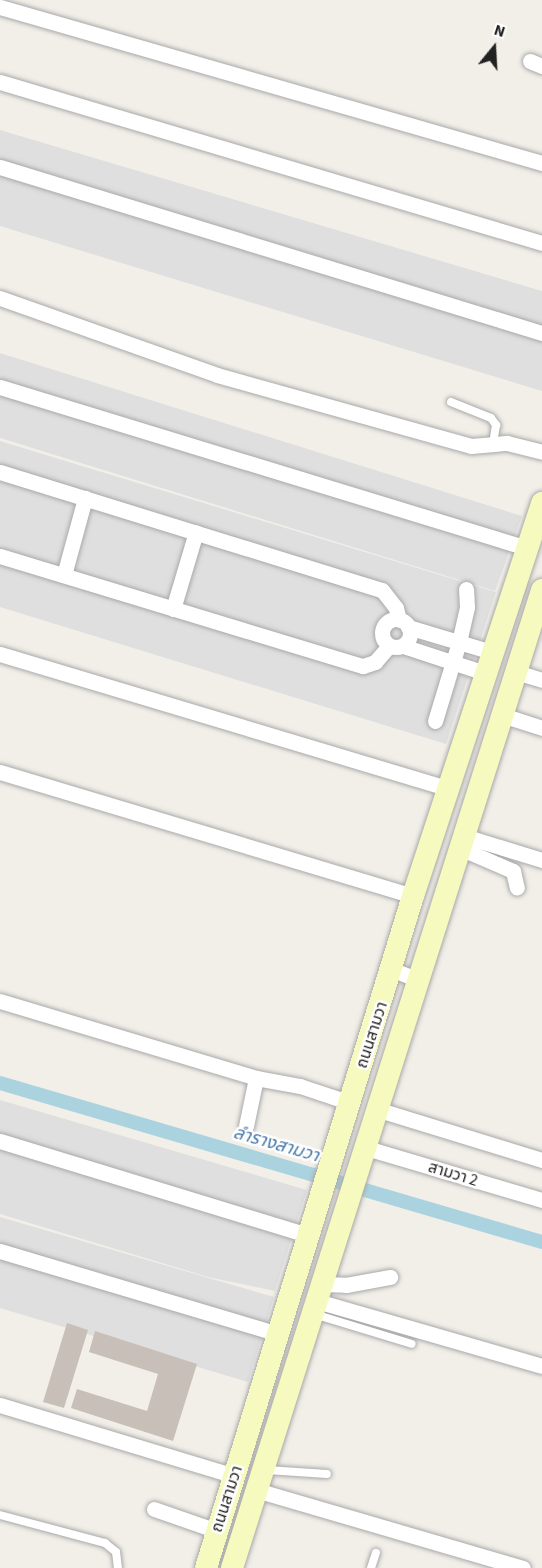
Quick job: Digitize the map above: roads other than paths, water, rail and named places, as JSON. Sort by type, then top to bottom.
[{"type":"street","points":[[0,7],[542,163]]},
{"type":"street","points":[[0,82],[542,243]]},
{"type":"street","points":[[0,167],[542,333]]},
{"type":"street","points":[[0,298],[217,375],[471,446],[507,443],[542,452]]},
{"type":"street","points":[[0,387],[461,529],[525,552]]},
{"type":"street","points":[[0,472],[382,590],[396,608],[410,634],[375,662],[363,666],[0,556]]},
{"type":"street","points":[[64,575],[85,498]]},
{"type":"street","name":"ถนนสามวา","points":[[206,1568],[393,970],[413,896],[542,502]]},
{"type":"street","points":[[173,609],[196,532]]},
{"type":"street","points":[[435,721],[459,642],[467,607],[466,589]]},
{"type":"street","name":"ถนนสามวา","points":[[232,1568],[347,1206],[355,1171],[542,590]]},
{"type":"street","points":[[392,620],[404,623],[459,642],[488,662],[453,662],[396,646],[382,635],[382,628],[392,620]]},
{"type":"street","points":[[0,654],[448,789]]},
{"type":"street","points":[[516,672],[542,680]]},
{"type":"street","points":[[502,715],[542,728]]},
{"type":"street","points":[[0,772],[413,896]]},
{"type":"street","points":[[463,837],[542,850]]},
{"type":"street","points":[[463,837],[542,860]]},
{"type":"street","points":[[463,837],[513,870],[517,888]]},
{"type":"street","points":[[393,970],[417,979]]},
{"type":"street","points":[[0,1001],[256,1078],[291,1084],[351,1103]]},
{"type":"street","points":[[246,1126],[256,1078]]},
{"type":"street","points":[[376,1109],[542,1160]]},
{"type":"street","points":[[0,1141],[310,1236]]},
{"type":"street","name":"สามวา 2","points":[[363,1147],[542,1200]]},
{"type":"street","points":[[0,1251],[279,1334]]},
{"type":"street","points":[[317,1300],[346,1285],[390,1277]]},
{"type":"street","points":[[317,1300],[542,1366]]},
{"type":"street","points":[[0,1405],[235,1476]]},
{"type":"street","points":[[259,1480],[523,1568]]},
{"type":"street","points":[[154,1509],[217,1532]]},
{"type":"lane","points":[[451,402],[491,418],[495,425],[493,445]]},
{"type":"lane","points":[[317,1300],[412,1344]]},
{"type":"lane","points":[[259,1480],[327,1474]]},
{"type":"lane","points":[[0,1515],[105,1543],[116,1552],[118,1568]]},
{"type":"lane","points":[[372,1568],[376,1553]]},
{"type":"waterway","name":"ลำรางสามวา","points":[[0,1083],[542,1242]]}]
